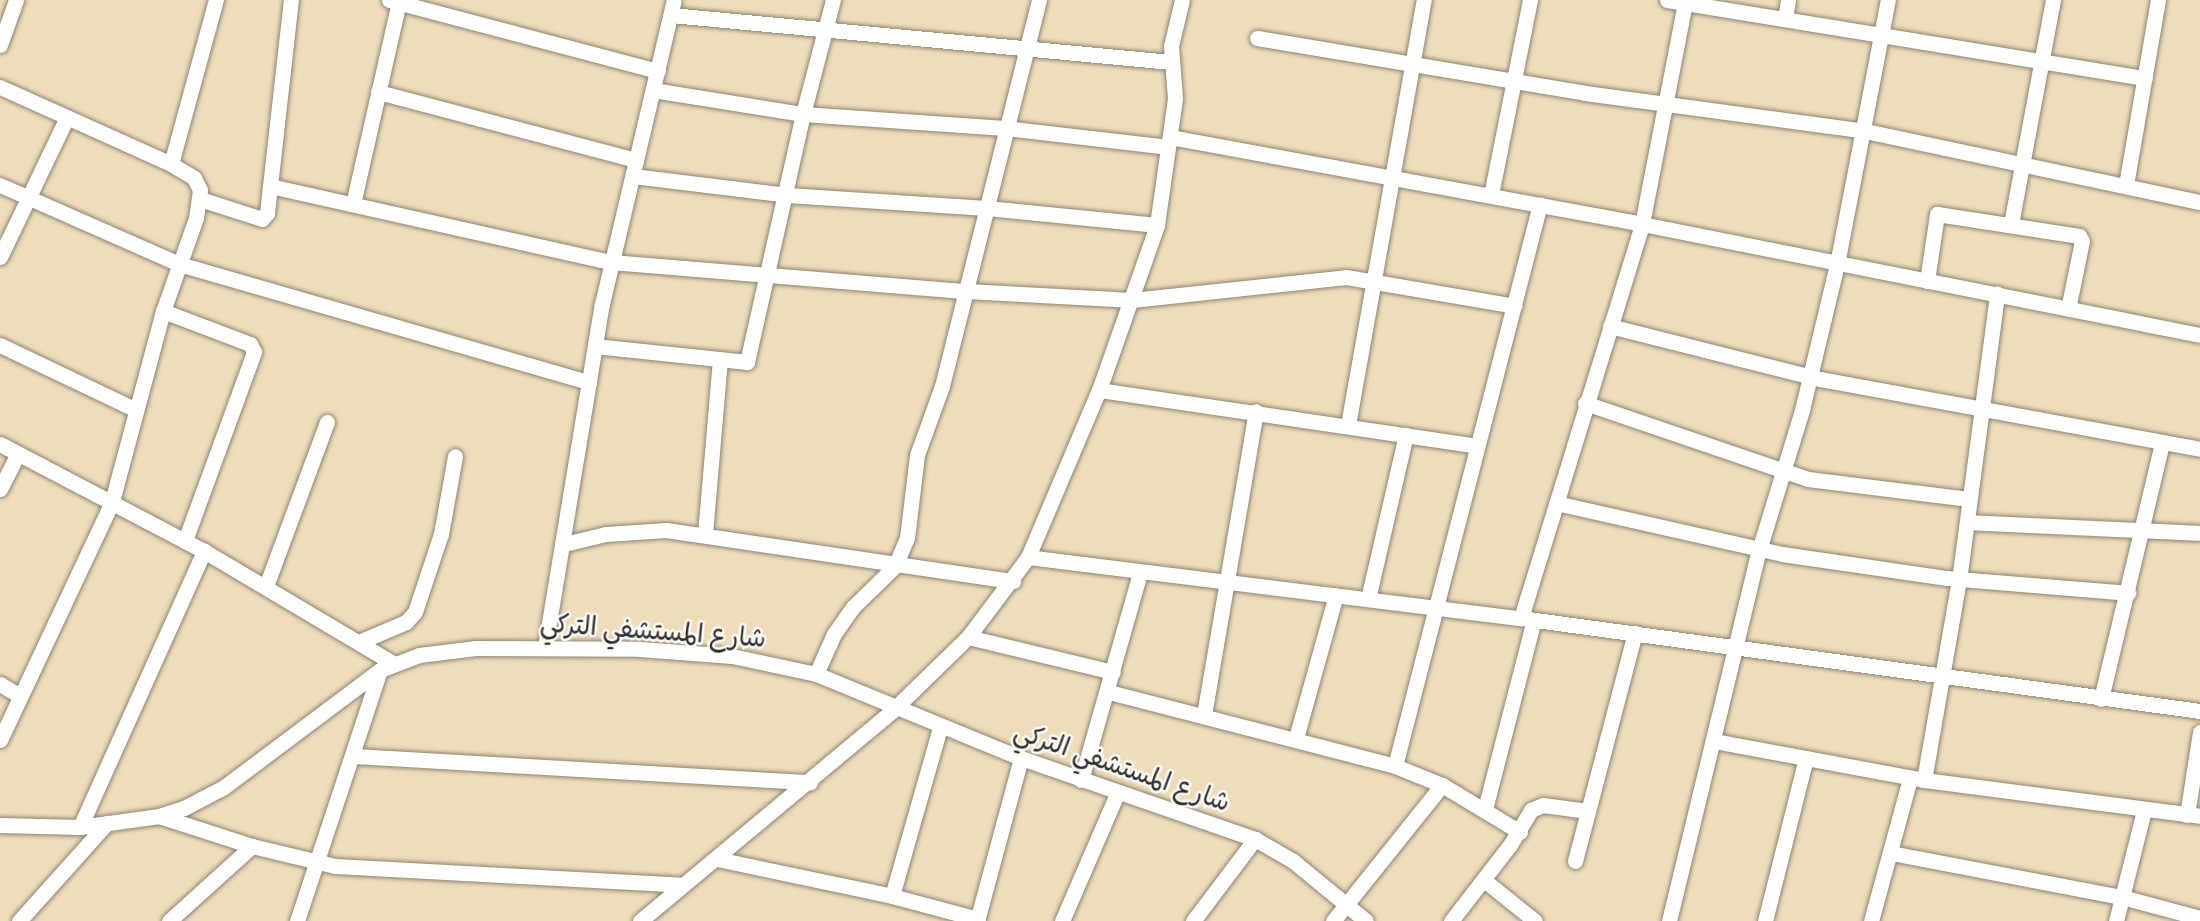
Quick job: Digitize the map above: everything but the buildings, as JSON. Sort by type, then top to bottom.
[{"type":"street","points":[[0,45],[16,0]]},
{"type":"street","points":[[171,164],[216,0]]},
{"type":"street","points":[[200,199],[262,219],[267,213],[291,0]]},
{"type":"street","points":[[595,346],[739,363],[751,356],[803,114],[833,0]]},
{"type":"street","points":[[816,674],[834,634],[853,607],[895,566],[907,538],[917,455],[935,411],[1039,0]]},
{"type":"street","points":[[640,921],[810,782],[894,709],[968,637],[1013,581],[1028,557],[1099,390],[1132,300],[1156,225],[1175,98],[1171,62],[1182,0]]},
{"type":"street","points":[[1348,425],[1424,0]]},
{"type":"street","points":[[1491,195],[1530,0]]},
{"type":"street","points":[[1667,0],[2145,78]]},
{"type":"street","points":[[1785,19],[1788,0]]},
{"type":"street","points":[[1669,921],[1759,550],[1802,410],[1808,376],[1837,264],[1865,131],[1888,0]]},
{"type":"street","points":[[2011,224],[2053,0]]},
{"type":"street","points":[[2126,185],[2158,0]]},
{"type":"street","points":[[353,204],[378,92],[394,1],[658,71]]},
{"type":"street","points":[[1485,809],[1527,619],[1556,503],[1642,224],[1685,3]]},
{"type":"street","points":[[545,646],[611,262],[673,7],[824,31],[1171,62]]},
{"type":"street","points":[[1257,38],[1664,105],[1865,131],[2200,202]]},
{"type":"street","points":[[0,87],[171,164],[194,178],[200,199],[164,310],[112,502],[0,740]]},
{"type":"street","points":[[653,90],[803,114],[1169,142],[1392,177],[1540,204],[2200,335]]},
{"type":"street","points":[[378,92],[635,168],[787,195],[987,208],[1156,225]]},
{"type":"street","points":[[0,257],[67,117]]},
{"type":"street","points":[[0,185],[179,264],[589,382]]},
{"type":"street","points":[[270,186],[611,262],[966,291],[1132,300],[1336,278],[1375,280],[1515,306]]},
{"type":"street","points":[[1395,766],[1540,204]]},
{"type":"street","points":[[1927,281],[1937,214],[2011,224],[2082,238],[2068,309]]},
{"type":"street","points":[[1871,921],[1917,779],[1942,677],[1959,579],[1980,408],[1998,294]]},
{"type":"street","points":[[164,310],[250,344],[254,352],[185,541]]},
{"type":"street","points":[[1610,326],[1808,376],[2200,449]]},
{"type":"street","points":[[0,345],[136,410]]},
{"type":"street","points":[[705,534],[720,360]]},
{"type":"street","points":[[1099,390],[1256,411],[1477,446]]},
{"type":"street","points":[[1585,403],[1821,482],[1969,499]]},
{"type":"street","points":[[1204,715],[1256,411]]},
{"type":"street","points":[[266,586],[327,422]]},
{"type":"street","points":[[1368,599],[1406,435]]},
{"type":"street","points":[[2101,699],[2143,531],[2162,442]]},
{"type":"street","points":[[0,444],[204,551],[393,663]]},
{"type":"street","points":[[0,489],[18,454]]},
{"type":"street","points":[[359,642],[406,622],[415,612],[441,534],[454,456]]},
{"type":"street","points":[[1556,503],[1759,550],[1959,579],[2128,593]]},
{"type":"street","points":[[1967,522],[2200,533]]},
{"type":"street","points":[[564,544],[637,530],[705,534],[895,566],[1013,581]]},
{"type":"street","points":[[80,827],[204,551]]},
{"type":"street","points":[[1028,557],[1140,573],[1336,595],[1735,646],[1942,677],[2200,711]]},
{"type":"street","points":[[1081,780],[1108,692],[1140,573]]},
{"type":"street","points":[[1296,738],[1336,595]]},
{"type":"street","points":[[1575,861],[1635,633]]},
{"type":"street","points":[[968,637],[1113,672]]},
{"type":"street","name":"شارع المستشفي التركي","points":[[0,825],[80,827],[159,816],[184,808],[224,787],[380,670],[393,663],[447,650],[545,646],[732,656],[816,674],[940,728],[1118,794],[1255,840],[1293,861],[1366,921]]},
{"type":"street","points":[[297,921],[380,670]]},
{"type":"street","points":[[0,684],[20,696]]},
{"type":"street","points":[[1108,692],[1296,738],[1395,766],[1442,785],[1520,832]]},
{"type":"street","points":[[892,896],[940,728]]},
{"type":"street","points":[[1714,741],[1917,779],[2193,816],[2200,732]]},
{"type":"street","points":[[353,756],[810,782]]},
{"type":"street","points":[[717,858],[892,896],[977,920],[1021,758]]},
{"type":"street","points":[[1765,921],[1806,758]]},
{"type":"street","points":[[1334,921],[1442,785]]},
{"type":"street","points":[[1062,921],[1118,794]]},
{"type":"street","points":[[1451,921],[1520,832],[1531,810],[1543,805],[1588,811]]},
{"type":"street","points":[[2116,921],[2144,810]]},
{"type":"street","points":[[159,816],[252,846],[317,863],[682,885]]},
{"type":"street","points":[[20,921],[107,823]]},
{"type":"street","points":[[1192,921],[1255,840]]},
{"type":"street","points":[[170,921],[252,846]]},
{"type":"street","points":[[1891,854],[2122,897],[2200,918]]},
{"type":"street","points":[[1484,880],[1535,921]]}]
